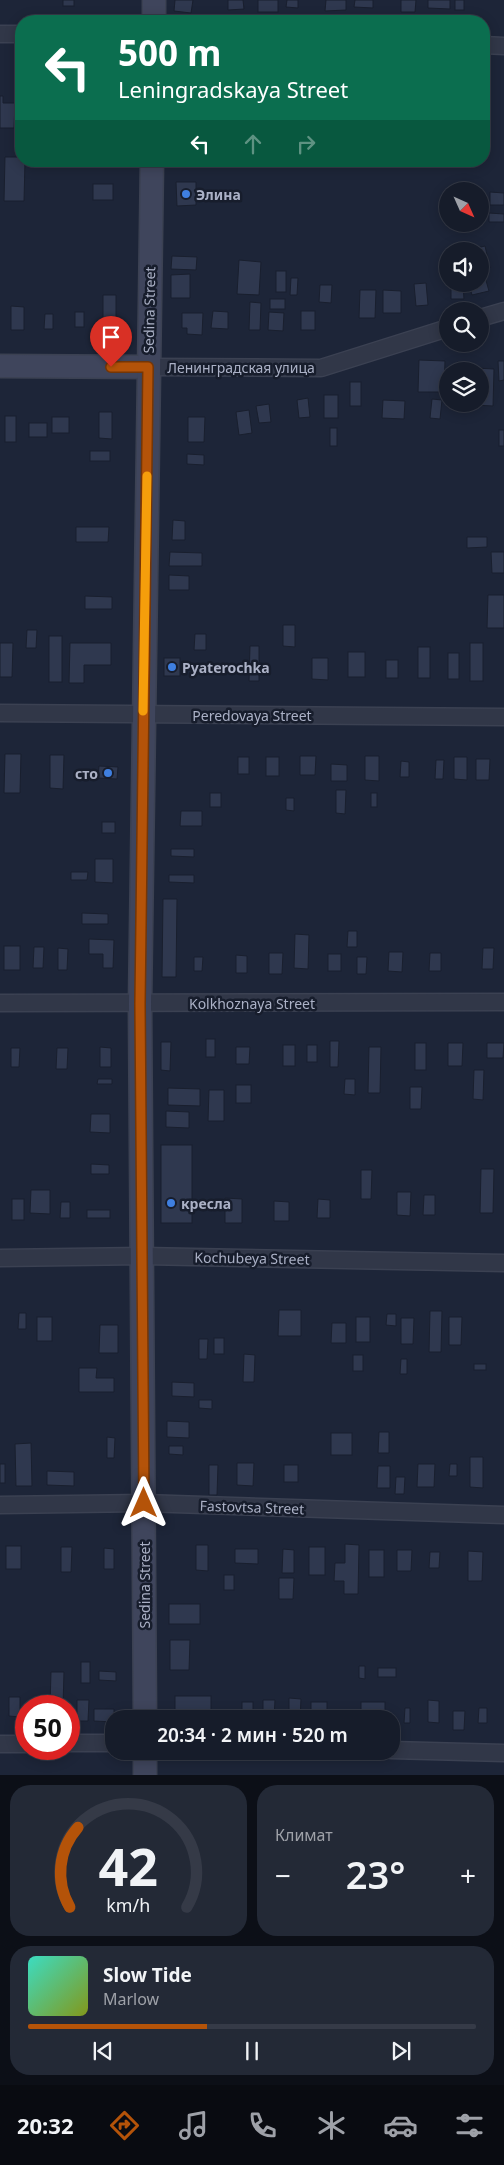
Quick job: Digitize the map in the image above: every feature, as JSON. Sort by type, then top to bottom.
[{"type":"main road","points":[[154,0],[154,15]]},
{"type":"main road","name":"Sedina Street","points":[[145,1710],[140,1004],[152,167]]},
{"type":"main road","points":[[0,366],[148,367]]},
{"type":"main road","points":[[145,1760],[145,1775]]},
{"type":"street","points":[[0,34],[15,34]]},
{"type":"street","points":[[490,45],[504,46]]},
{"type":"street","points":[[489,315],[504,310]]},
{"type":"street","name":"Ленинградская улица","points":[[148,367],[321,368],[439,331]]},
{"type":"street","name":"Peredovaya Street","points":[[0,713],[504,717]]},
{"type":"street","name":"Kolkhoznaya Street","points":[[0,1003],[504,1002]]},
{"type":"street","name":"Kochubeya Street","points":[[0,1258],[143,1256],[504,1263]]},
{"type":"street","name":"Fastovtsa Street","points":[[0,1505],[144,1503],[504,1515]]},
{"type":"street","points":[[80,1743],[105,1743]]},
{"type":"street","points":[[0,1744],[15,1744]]},
{"type":"street","points":[[400,1750],[504,1753]]},
{"type":"building","points":[[63,0],[74,0],[74,6],[63,6]]},
{"type":"building","points":[[175,0],[193,0],[191,13],[174,11]]},
{"type":"building","points":[[228,0],[243,0],[244,9],[228,10]]},
{"type":"building","points":[[258,0],[278,0],[278,12],[258,12]]},
{"type":"building","points":[[287,0],[298,0],[298,8],[286,7]]},
{"type":"building","points":[[326,0],[346,0],[346,10],[325,11]]},
{"type":"building","points":[[355,0],[373,0],[373,8],[354,7]]},
{"type":"building","points":[[401,0],[416,0],[415,12],[401,12]]},
{"type":"building","points":[[428,0],[450,0],[450,9],[428,8]]},
{"type":"building","points":[[455,0],[464,0],[464,10],[455,10]]},
{"type":"building","points":[[0,96],[3,96],[3,103],[15,103],[14,128],[0,128]]},
{"type":"building","points":[[5,157],[15,157],[15,167],[25,167],[24,201],[4,201]]},
{"type":"building","name":"Элина","points":[[176,182],[196,182],[196,205],[177,206]]},
{"type":"building","points":[[93,184],[113,184],[113,200],[93,200]]},
{"type":"building","points":[[490,192],[504,193],[504,205],[490,205]]},
{"type":"building","points":[[489,213],[504,214],[504,222],[489,222]]},
{"type":"building","points":[[172,256],[197,257],[196,270],[171,269]]},
{"type":"building","points":[[239,260],[261,262],[259,295],[237,294]]},
{"type":"building","points":[[276,271],[286,271],[286,292],[276,292]]},
{"type":"building","points":[[190,274],[190,298],[171,298],[171,275]]},
{"type":"building","points":[[291,278],[298,278],[297,295],[290,295]]},
{"type":"building","points":[[426,283],[428,305],[416,306],[414,284]]},
{"type":"building","points":[[320,285],[332,285],[331,303],[319,302]]},
{"type":"building","points":[[360,290],[376,290],[375,318],[359,318]]},
{"type":"building","points":[[383,290],[401,291],[401,313],[383,313]]},
{"type":"building","points":[[451,292],[464,292],[464,299],[451,299]]},
{"type":"building","points":[[471,292],[485,292],[472,295]]},
{"type":"building","points":[[103,295],[116,295],[116,329],[103,328]]},
{"type":"building","points":[[270,299],[285,299],[285,309],[270,309]]},
{"type":"building","points":[[250,302],[261,303],[260,330],[249,330]]},
{"type":"building","points":[[11,306],[24,307],[24,330],[11,330]]},
{"type":"building","points":[[213,311],[228,312],[228,329],[211,328]]},
{"type":"building","points":[[301,311],[315,311],[315,330],[301,330]]},
{"type":"building","points":[[75,312],[84,312],[84,327],[75,327]]},
{"type":"building","points":[[269,312],[284,313],[283,331],[268,330]]},
{"type":"building","points":[[182,313],[203,313],[202,335],[187,334],[187,328],[182,328]]},
{"type":"building","points":[[45,314],[53,314],[53,329],[44,329]]},
{"type":"building","points":[[419,360],[445,361],[439,362],[439,392],[418,392]]},
{"type":"building","points":[[498,361],[504,361],[504,380],[499,381]]},
{"type":"building","points":[[489,369],[494,369],[493,406],[489,406]]},
{"type":"building","points":[[350,382],[361,382],[361,406],[350,406]]},
{"type":"building","points":[[324,395],[338,395],[338,418],[324,418]]},
{"type":"building","points":[[308,398],[310,417],[299,418],[297,400]]},
{"type":"building","points":[[432,399],[439,400],[440,419],[430,418]]},
{"type":"building","points":[[383,400],[405,401],[404,419],[382,418]]},
{"type":"building","points":[[269,404],[271,422],[259,423],[256,406]]},
{"type":"building","points":[[249,410],[252,433],[239,435],[236,412]]},
{"type":"building","points":[[99,412],[112,412],[112,439],[99,438]]},
{"type":"building","points":[[5,416],[16,416],[16,442],[5,442]]},
{"type":"building","points":[[52,417],[69,417],[69,433],[52,433]]},
{"type":"building","points":[[188,417],[205,417],[204,442],[188,442]]},
{"type":"building","points":[[29,423],[47,423],[47,437],[29,437]]},
{"type":"building","points":[[330,428],[337,428],[337,446],[330,446]]},
{"type":"building","points":[[499,430],[504,430],[504,446],[499,446]]},
{"type":"building","points":[[90,451],[110,451],[110,461],[90,461]]},
{"type":"building","points":[[187,454],[204,455],[204,465],[187,464]]},
{"type":"building","points":[[173,520],[185,521],[185,540],[172,540]]},
{"type":"building","points":[[76,527],[109,527],[108,542],[76,542]]},
{"type":"building","points":[[467,537],[487,537],[487,547],[467,548]]},
{"type":"building","points":[[170,552],[202,553],[202,566],[169,566]]},
{"type":"building","points":[[491,552],[504,552],[504,573],[492,573]]},
{"type":"building","points":[[169,575],[189,576],[189,590],[169,590]]},
{"type":"building","points":[[488,595],[504,595],[504,628],[487,628]]},
{"type":"building","points":[[85,596],[112,597],[112,609],[85,609]]},
{"type":"building","points":[[283,625],[295,625],[295,647],[283,646]]},
{"type":"building","points":[[27,630],[37,630],[36,648],[26,648]]},
{"type":"building","points":[[195,634],[206,634],[206,650],[194,650]]},
{"type":"building","points":[[49,636],[62,636],[62,682],[49,682]]},
{"type":"building","points":[[0,643],[13,643],[12,677],[0,677]]},
{"type":"building","points":[[70,643],[111,643],[111,665],[84,665],[84,683],[69,683]]},
{"type":"building","points":[[470,643],[483,643],[483,681],[470,681]]},
{"type":"building","points":[[250,646],[259,646],[259,681],[249,681]]},
{"type":"building","points":[[418,647],[430,647],[430,678],[418,678]]},
{"type":"building","points":[[348,652],[365,652],[365,677],[348,677]]},
{"type":"building","points":[[448,653],[459,653],[459,679],[448,679]]},
{"type":"building","name":"Pyaterochka","points":[[164,658],[180,658],[180,676],[164,676]]},
{"type":"building","points":[[312,658],[328,658],[328,680],[312,679]]},
{"type":"building","points":[[386,660],[398,660],[398,678],[386,678]]},
{"type":"building","points":[[5,754],[21,754],[20,793],[4,793]]},
{"type":"building","points":[[50,755],[64,755],[63,789],[50,788]]},
{"type":"building","points":[[300,756],[316,756],[315,775],[300,775]]},
{"type":"building","points":[[365,756],[379,756],[379,781],[365,780]]},
{"type":"building","points":[[238,757],[249,757],[249,774],[238,774]]},
{"type":"building","points":[[266,757],[279,757],[279,776],[266,776]]},
{"type":"building","points":[[454,757],[467,757],[467,780],[454,779]]},
{"type":"building","points":[[476,759],[490,759],[489,780],[476,780]]},
{"type":"building","points":[[436,760],[444,760],[443,779],[435,779]]},
{"type":"building","points":[[401,761],[409,762],[409,777],[400,777]]},
{"type":"building","points":[[331,764],[347,765],[347,781],[331,781]]},
{"type":"building","name":"сто","points":[[99,766],[118,767],[117,779],[98,778]]},
{"type":"building","points":[[336,790],[346,790],[345,814],[336,813]]},
{"type":"building","points":[[210,793],[221,793],[221,807],[210,807]]},
{"type":"building","points":[[371,793],[377,793],[377,807],[371,807]]},
{"type":"building","points":[[286,798],[294,798],[294,811],[286,810]]},
{"type":"building","points":[[181,811],[202,811],[202,826],[180,826]]},
{"type":"building","points":[[102,822],[115,822],[115,833],[102,833]]},
{"type":"building","points":[[171,849],[194,849],[194,857],[171,856]]},
{"type":"building","points":[[95,859],[113,859],[113,883],[95,882]]},
{"type":"building","points":[[71,872],[88,872],[87,880],[71,880]]},
{"type":"building","points":[[169,875],[194,875],[194,883],[169,882]]},
{"type":"building","points":[[163,899],[177,899],[176,977],[162,977]]},
{"type":"building","points":[[82,913],[108,914],[108,924],[82,924]]},
{"type":"building","points":[[348,931],[357,931],[357,947],[347,947]]},
{"type":"building","points":[[295,934],[309,935],[308,969],[294,968]]},
{"type":"building","points":[[89,939],[114,940],[113,968],[103,968],[103,954],[89,954]]},
{"type":"building","points":[[4,946],[20,946],[20,970],[4,970]]},
{"type":"building","points":[[34,947],[44,947],[43,968],[33,968]]},
{"type":"building","points":[[58,948],[68,949],[67,970],[58,970]]},
{"type":"building","points":[[483,948],[494,948],[493,969],[482,969]]},
{"type":"building","points":[[389,952],[403,952],[402,972],[388,971]]},
{"type":"building","points":[[269,953],[283,953],[282,974],[269,974]]},
{"type":"building","points":[[430,953],[441,953],[441,971],[429,971]]},
{"type":"building","points":[[328,954],[341,954],[341,971],[328,971]]},
{"type":"building","points":[[236,955],[247,956],[247,973],[236,973]]},
{"type":"building","points":[[194,957],[203,957],[202,971],[194,971]]},
{"type":"building","points":[[357,957],[367,957],[366,974],[357,974]]},
{"type":"building","points":[[206,1039],[215,1039],[215,1057],[206,1057]]},
{"type":"building","points":[[330,1041],[339,1041],[338,1067],[330,1067]]},
{"type":"building","points":[[161,1042],[171,1042],[170,1071],[161,1070]]},
{"type":"building","points":[[415,1043],[426,1043],[426,1070],[415,1070]]},
{"type":"building","points":[[448,1043],[463,1043],[462,1066],[448,1066]]},
{"type":"building","points":[[487,1043],[504,1043],[503,1058],[487,1058]]},
{"type":"building","points":[[283,1045],[295,1045],[295,1066],[283,1066]]},
{"type":"building","points":[[307,1045],[317,1045],[317,1062],[307,1062]]},
{"type":"building","points":[[100,1047],[111,1048],[111,1067],[100,1067]]},
{"type":"building","points":[[236,1047],[250,1047],[249,1064],[236,1064]]},
{"type":"building","points":[[369,1047],[381,1047],[380,1093],[368,1093]]},
{"type":"building","points":[[11,1048],[20,1048],[19,1067],[11,1067]]},
{"type":"building","points":[[57,1048],[68,1048],[67,1069],[56,1069]]},
{"type":"building","points":[[474,1070],[484,1070],[483,1100],[473,1099]]},
{"type":"building","points":[[98,1079],[112,1079],[112,1084],[97,1084]]},
{"type":"building","points":[[345,1079],[355,1079],[355,1095],[344,1094]]},
{"type":"building","points":[[236,1085],[251,1085],[251,1103],[236,1103]]},
{"type":"building","points":[[410,1087],[422,1087],[421,1109],[410,1109]]},
{"type":"building","points":[[168,1088],[200,1089],[200,1106],[168,1105]]},
{"type":"building","points":[[209,1090],[224,1090],[224,1121],[208,1121]]},
{"type":"building","points":[[166,1111],[189,1112],[189,1128],[166,1127]]},
{"type":"building","points":[[91,1114],[110,1114],[110,1133],[90,1132]]},
{"type":"building","points":[[161,1145],[192,1145],[192,1223],[161,1223]]},
{"type":"building","points":[[91,1164],[109,1165],[109,1174],[91,1174]]},
{"type":"building","points":[[481,1169],[494,1169],[493,1213],[480,1213]]},
{"type":"building","points":[[361,1170],[372,1170],[371,1199],[361,1199]]},
{"type":"building","points":[[31,1190],[50,1190],[50,1214],[30,1213]]},
{"type":"building","points":[[397,1192],[411,1192],[410,1216],[397,1215]]},
{"type":"building","points":[[424,1195],[435,1195],[435,1215],[423,1215]]},
{"type":"building","points":[[225,1198],[242,1199],[242,1223],[225,1223]]},
{"type":"building","points":[[12,1199],[24,1199],[24,1220],[12,1220]]},
{"type":"building","points":[[318,1199],[330,1200],[330,1218],[317,1218]]},
{"type":"building","points":[[274,1201],[289,1202],[289,1221],[274,1221]]},
{"type":"building","points":[[61,1202],[70,1202],[70,1218],[60,1218]]},
{"type":"building","points":[[87,1210],[110,1210],[110,1218],[87,1218]]},
{"type":"building","points":[[279,1310],[301,1310],[301,1336],[278,1336]]},
{"type":"building","points":[[430,1311],[442,1311],[441,1352],[429,1352]]},
{"type":"building","points":[[19,1313],[26,1313],[26,1329],[18,1329]]},
{"type":"building","points":[[387,1314],[396,1314],[396,1326],[386,1325]]},
{"type":"building","points":[[37,1317],[52,1317],[52,1341],[37,1341]]},
{"type":"building","points":[[356,1317],[370,1317],[370,1342],[356,1342]]},
{"type":"building","points":[[449,1317],[462,1317],[461,1345],[449,1345]]},
{"type":"building","points":[[401,1318],[414,1318],[413,1344],[401,1344]]},
{"type":"building","points":[[332,1323],[346,1323],[346,1343],[331,1343]]},
{"type":"building","points":[[100,1325],[118,1325],[118,1353],[99,1353]]},
{"type":"building","points":[[214,1338],[224,1338],[224,1354],[214,1354]]},
{"type":"building","points":[[199,1339],[208,1339],[207,1359],[199,1359]]},
{"type":"building","points":[[244,1354],[255,1355],[254,1382],[243,1382]]},
{"type":"building","points":[[353,1355],[363,1355],[363,1371],[353,1371]]},
{"type":"building","points":[[401,1359],[407,1359],[407,1374],[400,1374]]},
{"type":"building","points":[[474,1364],[486,1364],[486,1370],[474,1370]]},
{"type":"building","points":[[79,1368],[97,1368],[96,1378],[114,1378],[114,1392],[79,1392]]},
{"type":"building","points":[[172,1382],[194,1383],[194,1397],[172,1396]]},
{"type":"building","points":[[199,1400],[212,1400],[212,1409],[199,1408]]},
{"type":"building","points":[[167,1421],[189,1422],[189,1438],[167,1437]]},
{"type":"building","points":[[379,1432],[389,1432],[389,1453],[378,1453]]},
{"type":"building","points":[[331,1433],[352,1433],[352,1455],[331,1455]]},
{"type":"building","points":[[107,1437],[115,1438],[114,1458],[107,1458]]},
{"type":"building","points":[[31,1443],[32,1486],[16,1486],[15,1444]]},
{"type":"building","points":[[169,1446],[183,1446],[183,1455],[169,1454]]},
{"type":"building","points":[[470,1457],[483,1457],[483,1488],[470,1487]]},
{"type":"building","points":[[237,1463],[254,1463],[253,1486],[237,1485]]},
{"type":"building","points":[[0,1464],[5,1464],[5,1483],[0,1483]]},
{"type":"building","points":[[418,1464],[435,1464],[434,1487],[417,1487]]},
{"type":"building","points":[[450,1464],[457,1464],[457,1476],[449,1476]]},
{"type":"building","points":[[209,1465],[218,1465],[217,1495],[209,1495]]},
{"type":"building","points":[[284,1465],[298,1465],[298,1482],[284,1482]]},
{"type":"building","points":[[378,1466],[390,1466],[390,1488],[377,1488]]},
{"type":"building","points":[[47,1471],[74,1472],[74,1486],[47,1485]]},
{"type":"building","points":[[396,1477],[405,1477],[404,1494],[395,1494]]},
{"type":"building","points":[[345,1544],[359,1545],[358,1594],[344,1594],[344,1581],[334,1581],[335,1563],[345,1563]]},
{"type":"building","points":[[196,1545],[208,1545],[208,1571],[196,1570]]},
{"type":"building","points":[[6,1546],[21,1546],[21,1569],[6,1569]]},
{"type":"building","points":[[61,1547],[72,1547],[71,1572],[61,1572]]},
{"type":"building","points":[[309,1547],[325,1547],[325,1575],[309,1575]]},
{"type":"building","points":[[104,1548],[114,1549],[114,1569],[104,1569]]},
{"type":"building","points":[[235,1549],[258,1549],[258,1564],[235,1563]]},
{"type":"building","points":[[283,1549],[294,1550],[294,1573],[282,1573]]},
{"type":"building","points":[[369,1550],[384,1550],[384,1577],[369,1577]]},
{"type":"building","points":[[397,1550],[412,1550],[411,1571],[397,1571]]},
{"type":"building","points":[[468,1551],[483,1552],[482,1581],[468,1581]]},
{"type":"building","points":[[430,1552],[440,1552],[439,1568],[429,1568]]},
{"type":"building","points":[[224,1575],[234,1575],[234,1590],[224,1590]]},
{"type":"building","points":[[279,1578],[294,1578],[293,1599],[279,1599]]},
{"type":"building","points":[[169,1604],[200,1604],[200,1624],[169,1624]]},
{"type":"building","points":[[170,1640],[190,1640],[189,1670],[170,1670]]},
{"type":"building","points":[[81,1662],[90,1662],[90,1683],[81,1683]]},
{"type":"building","points":[[359,1666],[365,1666],[365,1679],[359,1678]]},
{"type":"building","points":[[378,1668],[396,1668],[396,1677],[378,1677]]},
{"type":"building","points":[[99,1671],[116,1672],[116,1681],[99,1680]]},
{"type":"building","points":[[51,1672],[64,1672],[63,1695],[50,1695]]},
{"type":"building","points":[[175,1696],[211,1696],[211,1710],[175,1710]]},
{"type":"building","points":[[9,1697],[15,1697],[15,1717],[9,1716]]},
{"type":"building","points":[[289,1698],[301,1699],[300,1710],[289,1710]]},
{"type":"building","points":[[80,1700],[89,1700],[88,1721],[80,1721]]},
{"type":"building","points":[[263,1700],[275,1700],[274,1710],[263,1710]]},
{"type":"building","points":[[428,1700],[439,1701],[439,1723],[428,1722]]},
{"type":"building","points":[[242,1702],[253,1702],[253,1710],[242,1710]]},
{"type":"building","points":[[311,1702],[327,1702],[327,1710],[311,1710]]},
{"type":"building","points":[[361,1702],[385,1702],[385,1710],[361,1710]]},
{"type":"building","points":[[405,1708],[410,1708],[410,1723],[404,1723]]},
{"type":"building","points":[[479,1708],[487,1708],[487,1723],[478,1723]]},
{"type":"building","points":[[94,1709],[114,1709],[105,1710],[105,1722],[94,1721]]},
{"type":"building","points":[[453,1711],[465,1711],[464,1730],[453,1730]]},
{"type":"slow traffic","points":[[143,711],[147,476]]},
{"type":"place","name":"Элина","points":[[186,194]]},
{"type":"place","name":"Pyaterochka","points":[[172,667]]},
{"type":"place","name":"сто","points":[[108,773]]},
{"type":"place","name":"кресла","points":[[171,1203]]},
{"type":"route","points":[[111,367],[148,367],[140,1004],[144,1503]]}]
